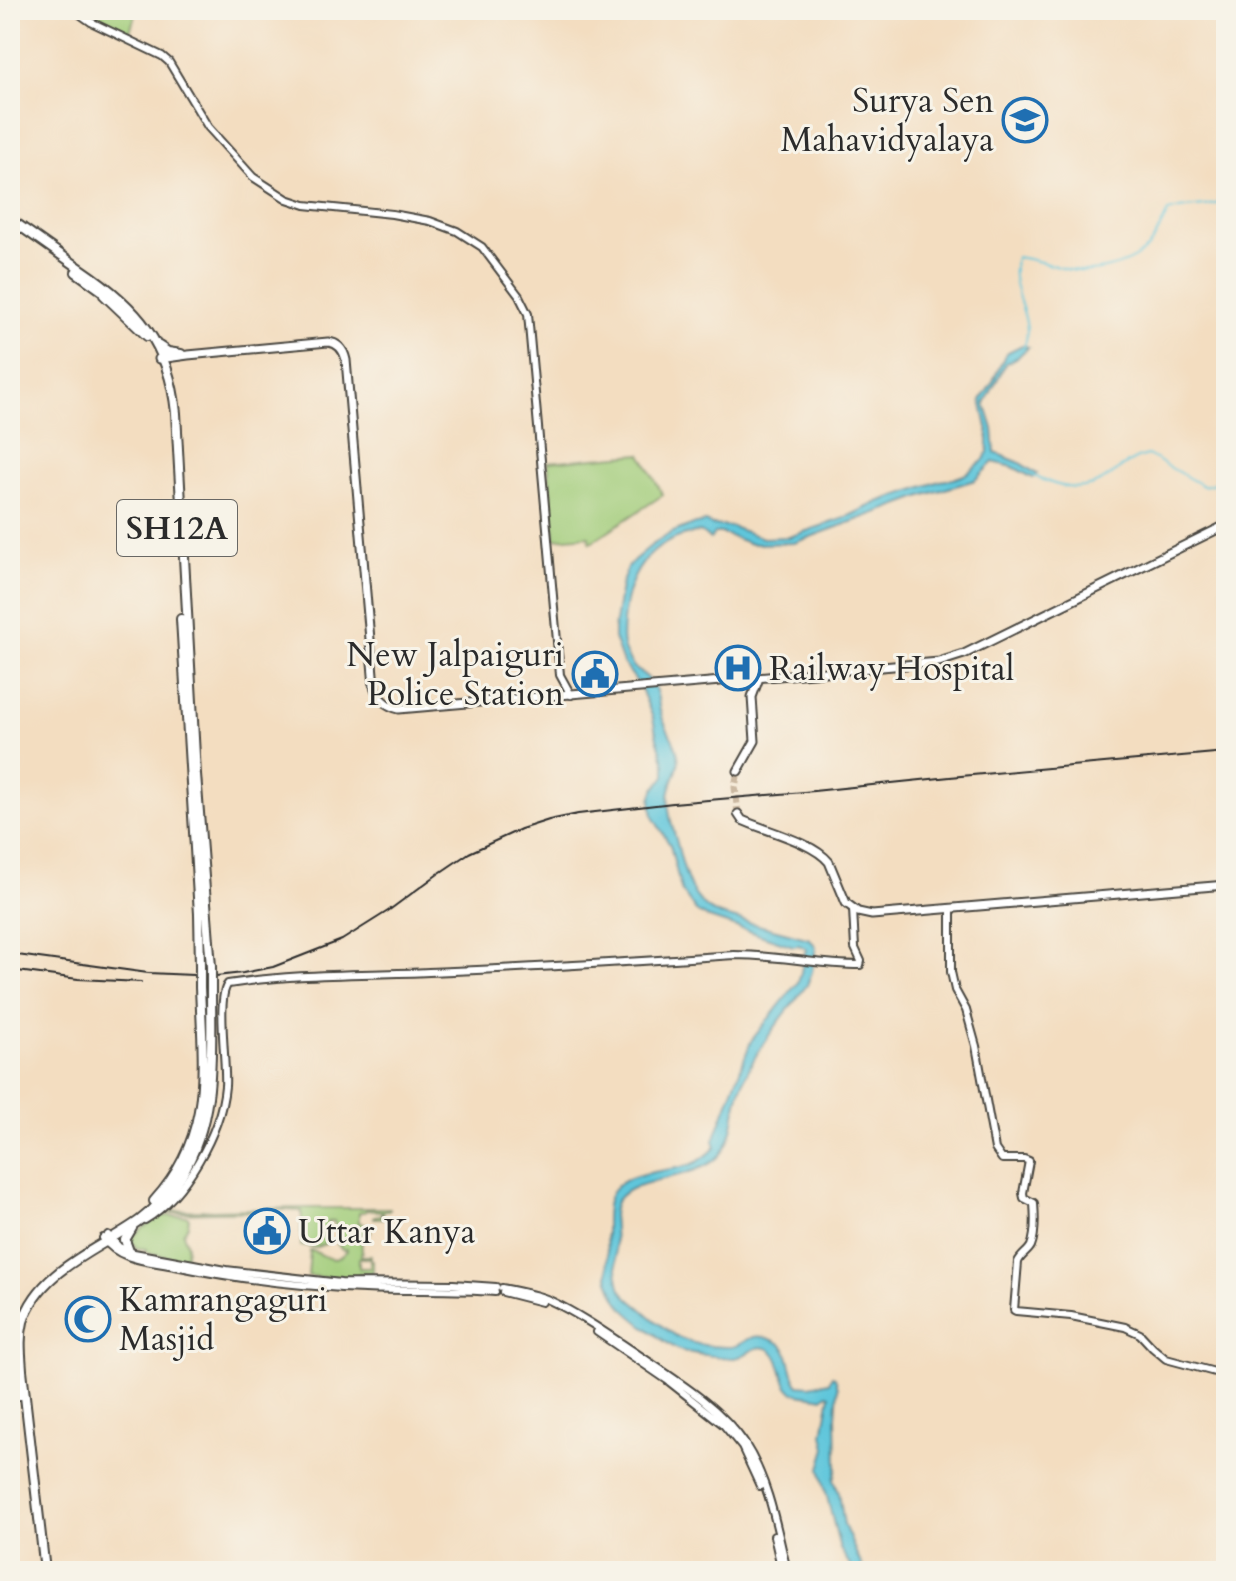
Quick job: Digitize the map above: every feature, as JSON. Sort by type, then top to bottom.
[{"type":"main road","name":"SH12A","points":[[10,219],[121,298],[158,345],[172,421],[199,914],[203,1087],[192,1140],[180,1165],[158,1196],[43,1291],[27,1311],[22,1331],[20,1349],[43,1571]]},
{"type":"main road","name":"SH12A","points":[[10,226],[94,285],[147,336],[168,369],[176,405],[179,462],[185,499],[183,541],[211,967],[211,1084],[203,1129],[191,1157],[166,1196],[138,1222],[62,1263],[46,1276],[28,1298],[14,1331],[15,1382],[20,1395],[43,1571]]},
{"type":"main road","points":[[161,357],[328,342],[336,344],[343,351],[374,682],[384,703],[403,710],[952,659],[1226,525]]},
{"type":"main road","points":[[158,345],[168,352],[182,355]]},
{"type":"main road","points":[[168,369],[182,355]]},
{"type":"main road","points":[[738,771],[751,750],[755,734],[752,693],[759,678]]},
{"type":"main road","points":[[738,680],[752,693]]},
{"type":"main road","points":[[738,816],[825,857],[846,903],[853,909],[872,915],[1226,885]]},
{"type":"main road","points":[[135,1254],[126,1245],[126,1238],[138,1222]]},
{"type":"street","points":[[74,10],[169,62],[208,127],[253,177],[271,189],[305,205],[392,214],[430,221],[457,231],[482,247],[519,296],[528,314],[560,675],[571,695]]},
{"type":"street","points":[[138,1222],[156,1213],[178,1190],[200,1157],[216,1123],[225,1087],[223,1018],[224,988],[228,984],[311,974],[541,967],[734,955],[861,964],[855,948],[853,909]]},
{"type":"street","points":[[951,909],[951,972],[955,990],[974,1035],[995,1149],[1002,1159],[1029,1161],[1023,1193],[1024,1198],[1034,1203],[1034,1228],[1030,1247],[1018,1262],[1014,1310],[1071,1316],[1125,1327],[1140,1334],[1166,1359],[1226,1375]]},
{"type":"street","points":[[107,1239],[135,1254],[187,1266],[276,1279],[366,1289],[499,1290],[529,1293],[548,1300],[660,1369],[730,1425],[758,1467],[785,1571]]},
{"type":"green space","points":[[85,10],[137,10],[129,34]]},
{"type":"green space","points":[[641,454],[663,495],[590,543],[589,536],[555,539],[548,462]]},
{"type":"green space","points":[[304,1208],[390,1208],[383,1211],[383,1218],[374,1218],[381,1215],[381,1211],[359,1212],[359,1223],[371,1225],[371,1233],[361,1233],[361,1256],[371,1258],[359,1258],[359,1268],[370,1268],[370,1260],[373,1260],[373,1273],[359,1273],[359,1280],[308,1276],[310,1251],[334,1259],[347,1249],[343,1250],[337,1244],[340,1234],[334,1221],[328,1222],[326,1228],[324,1241],[327,1243],[316,1248],[301,1246],[302,1211],[270,1209],[163,1213],[166,1211]]},
{"type":"green space","points":[[159,1216],[189,1218],[183,1233],[187,1245],[185,1261],[136,1248],[130,1238]]},
{"type":"water","points":[[1022,345],[1028,347],[1006,363],[985,403],[993,429],[995,453],[1037,474],[1033,478],[1013,467],[993,462],[975,480],[794,543],[751,544],[721,533],[715,533],[710,539],[700,532],[684,536],[670,541],[647,558],[632,582],[624,613],[622,636],[625,651],[633,666],[654,686],[679,760],[670,791],[669,808],[682,864],[694,893],[717,914],[810,939],[816,947],[807,985],[748,1070],[726,1147],[706,1166],[638,1186],[627,1191],[616,1202],[613,1215],[619,1283],[628,1298],[662,1327],[689,1342],[725,1347],[754,1337],[766,1338],[786,1350],[799,1385],[829,1382],[832,1376],[835,1377],[838,1387],[837,1468],[834,1480],[844,1525],[864,1571],[854,1571],[840,1549],[820,1468],[826,1448],[823,1434],[830,1395],[823,1398],[793,1391],[788,1387],[778,1359],[764,1347],[734,1358],[679,1350],[625,1310],[608,1276],[606,1218],[608,1201],[614,1190],[634,1177],[697,1162],[716,1147],[714,1140],[751,1041],[798,982],[806,950],[799,945],[793,946],[706,917],[696,911],[681,890],[670,845],[653,817],[651,799],[665,776],[665,764],[653,718],[640,686],[623,663],[614,638],[614,628],[627,568],[653,544],[671,533],[706,522],[763,538],[789,537],[845,518],[878,502],[964,475],[984,460],[988,452],[988,432],[981,400],[1006,353]]},
{"type":"waterway","points":[[1023,348],[1027,327],[1015,281],[1016,257],[1071,270],[1108,268],[1135,258],[1146,249],[1168,212],[1226,201]]},
{"type":"waterway","points":[[1032,475],[1071,488],[1091,486],[1148,455],[1203,486],[1226,474]]},
{"type":"tunnel","points":[[738,771],[735,787],[738,814]]},
{"type":"railway","points":[[10,954],[148,973],[216,976],[243,973],[273,967],[342,940],[469,853],[549,820],[673,803],[1226,752]]},
{"type":"railway","points":[[10,970],[78,979],[141,982]]},
{"type":"place","name":"Surya Sen Mahavidyalaya","points":[[1025,120]]},
{"type":"place","name":"Railway Hospital","points":[[738,668]]},
{"type":"place","name":"New Jalpaiguri Police Station","points":[[595,674]]},
{"type":"place","name":"Uttar Kanya","points":[[267,1231]]},
{"type":"place","name":"Kamrangaguri Masjid","points":[[88,1319]]}]
